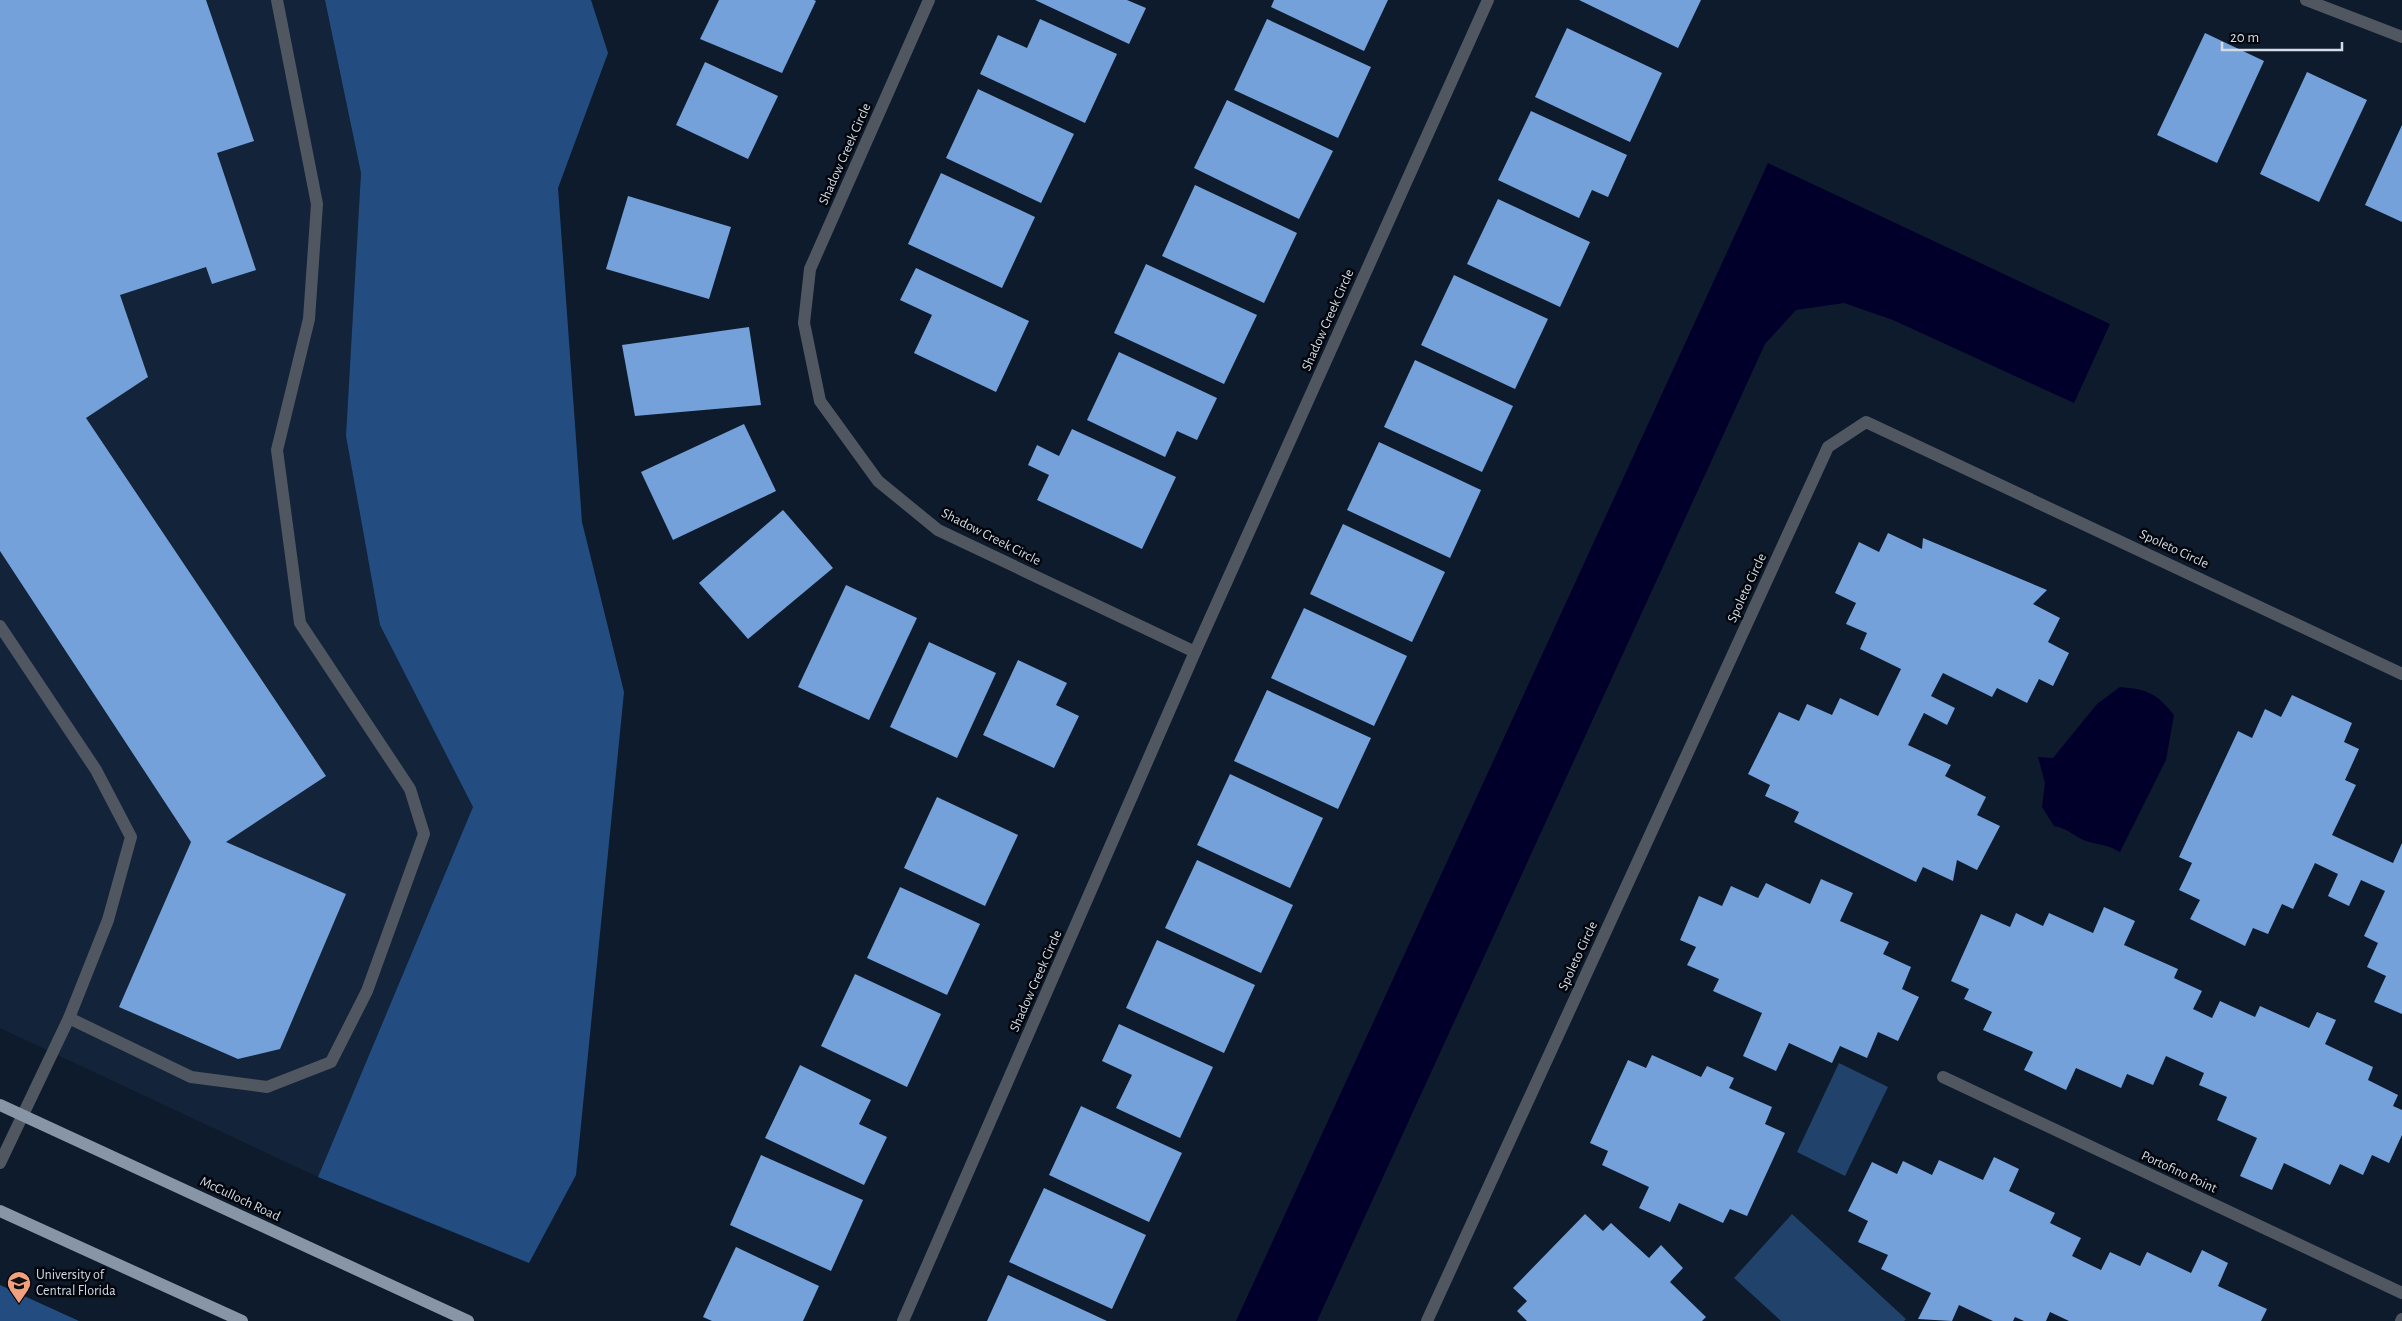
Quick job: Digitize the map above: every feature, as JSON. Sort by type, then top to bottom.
[{"type":"main road","name":"McCulloch Road","points":[[0,1105],[468,1321]]},
{"type":"main road","points":[[0,1211],[242,1321]]},
{"type":"street","points":[[69,1018],[191,1077],[267,1087],[331,1062],[367,991],[424,834],[410,789],[300,622],[277,450],[309,319],[318,204],[277,0]]},
{"type":"street","name":"Shadow Creek Circle","points":[[929,0],[810,268],[804,322],[820,401],[878,481],[938,530],[1196,652]]},
{"type":"street","name":"Shadow Creek Circle","points":[[903,1321],[1196,652],[1488,0]]},
{"type":"street","points":[[2306,0],[2402,37]]},
{"type":"street","name":"Spoleto Circle","points":[[1428,1321],[1828,447],[1866,422],[2402,674]]},
{"type":"street","points":[[0,626],[96,770],[131,837],[108,920],[69,1018],[0,1163]]},
{"type":"street","name":"Portofino Point","points":[[1943,1077],[2402,1293]]},
{"type":"shaded area","points":[[0,0],[325,0],[361,173],[346,436],[380,625],[473,807],[318,1177],[0,1028]]},
{"type":"shaded area","points":[[325,0],[591,0],[608,53],[558,188],[582,522],[624,692],[576,1175],[529,1263],[318,1177],[473,807],[380,625],[346,436],[361,173]]},
{"type":"shaded area","points":[[1768,163],[2110,324],[2074,403],[1893,320],[1844,303],[1796,310],[1765,344],[1317,1321],[1236,1321]]},
{"type":"shaded area","points":[[2120,687],[2138,689],[2157,697],[2174,715],[2166,760],[2120,852],[2086,841],[2064,829],[2054,826],[2042,807],[2045,783],[2038,757],[2053,758],[2097,704]]},
{"type":"shaded area","points":[[1839,1063],[1888,1087],[1845,1176],[1797,1152]]},
{"type":"shaded area","points":[[1792,1214],[1906,1319],[1904,1321],[1781,1321],[1734,1278]]},
{"type":"shaded area","name":"University of Central Florida","points":[[0,1285],[79,1321],[0,1321]]},
{"type":"building","points":[[0,0],[206,0],[254,141],[217,153],[256,270],[212,284],[206,267],[120,295],[148,377],[86,418],[326,776],[226,842],[346,894],[280,1049],[238,1059],[119,1007],[191,842],[0,551]]},
{"type":"building","points":[[719,0],[816,1],[782,73],[700,39]]},
{"type":"building","points":[[1035,0],[1127,0],[1146,8],[1129,44]]},
{"type":"building","points":[[1274,0],[1388,0],[1364,51],[1271,7]]},
{"type":"building","points":[[1579,0],[1701,0],[1678,48]]},
{"type":"building","points":[[1040,19],[1117,54],[1085,123],[980,74],[998,35],[1027,48]]},
{"type":"building","points":[[1267,19],[1371,67],[1338,138],[1234,90]]},
{"type":"building","points":[[1567,28],[1662,73],[1630,142],[1535,97]]},
{"type":"building","points":[[2205,33],[2264,61],[2217,163],[2157,135]]},
{"type":"building","points":[[705,62],[778,96],[748,159],[676,125]]},
{"type":"building","points":[[2307,72],[2367,100],[2319,202],[2260,174]]},
{"type":"building","points":[[978,89],[1074,134],[1041,203],[946,158]]},
{"type":"building","points":[[1227,100],[1333,151],[1299,219],[1194,168]]},
{"type":"building","points":[[1531,111],[1627,155],[1608,197],[1592,190],[1579,218],[1498,180]]},
{"type":"building","points":[[2402,125],[2402,222],[2365,205]]},
{"type":"building","points":[[941,173],[1035,217],[1002,288],[908,244]]},
{"type":"building","points":[[1195,185],[1297,233],[1264,303],[1162,256]]},
{"type":"building","points":[[628,196],[731,227],[709,299],[606,269]]},
{"type":"building","points":[[1498,199],[1590,242],[1560,307],[1467,264]]},
{"type":"building","points":[[1146,264],[1257,315],[1224,384],[1114,333]]},
{"type":"building","points":[[916,268],[1029,321],[996,392],[914,353],[932,315],[900,300]]},
{"type":"building","points":[[1454,275],[1548,319],[1515,389],[1421,345]]},
{"type":"building","points":[[749,327],[761,405],[635,416],[622,345]]},
{"type":"building","points":[[1119,352],[1217,398],[1197,440],[1177,431],[1165,457],[1087,420]]},
{"type":"building","points":[[1415,360],[1513,406],[1482,472],[1384,427]]},
{"type":"building","points":[[744,424],[776,491],[673,540],[641,472]]},
{"type":"building","points":[[1072,429],[1176,477],[1142,549],[1037,500],[1049,475],[1028,465],[1037,445],[1059,456]]},
{"type":"building","points":[[1379,442],[1481,490],[1450,558],[1347,510]]},
{"type":"building","points":[[783,510],[833,568],[748,639],[699,583]]},
{"type":"building","points":[[1343,524],[1445,572],[1412,642],[1310,594]]},
{"type":"building","points":[[1888,533],[1922,549],[1923,538],[2047,590],[2033,604],[2060,618],[2048,642],[2069,653],[2053,686],[2039,679],[2027,703],[1997,688],[1992,697],[1943,673],[1931,696],[1955,708],[1947,725],[1924,713],[1908,745],[1951,765],[1945,776],[1986,797],[1977,815],[2000,826],[1977,870],[1957,860],[1953,881],[1923,867],[1916,882],[1794,822],[1799,812],[1765,796],[1770,785],[1748,774],[1779,712],[1799,721],[1807,704],[1832,715],[1840,698],[1878,716],[1901,669],[1860,649],[1867,633],[1846,624],[1856,603],[1835,593],[1859,542],[1879,552]]},
{"type":"building","points":[[846,585],[917,618],[869,720],[798,687]]},
{"type":"building","points":[[1304,608],[1407,656],[1374,726],[1271,678]]},
{"type":"building","points":[[929,642],[996,673],[957,758],[890,727]]},
{"type":"building","points":[[1018,660],[1067,683],[1056,705],[1079,716],[1054,768],[983,735]]},
{"type":"building","points":[[1267,690],[1371,738],[1338,809],[1234,761]]},
{"type":"building","points":[[2292,695],[2352,723],[2344,742],[2359,749],[2345,780],[2356,785],[2332,835],[2393,863],[2402,843],[2402,1014],[2374,1002],[2386,976],[2367,967],[2378,943],[2364,936],[2385,891],[2361,880],[2349,906],[2328,896],[2338,874],[2315,863],[2293,909],[2282,904],[2268,934],[2253,928],[2245,946],[2190,919],[2200,900],[2179,890],[2192,863],[2179,857],[2238,731],[2252,738],[2265,709],[2281,717]]},
{"type":"building","points":[[1230,774],[1323,818],[1290,888],[1197,845]]},
{"type":"building","points":[[937,797],[1018,835],[985,906],[904,868]]},
{"type":"building","points":[[1197,860],[1293,905],[1261,973],[1165,928]]},
{"type":"building","points":[[1821,879],[1853,893],[1840,921],[1889,942],[1883,954],[1911,967],[1902,989],[1919,997],[1898,1041],[1878,1032],[1867,1058],[1840,1046],[1832,1063],[1789,1043],[1776,1071],[1743,1056],[1762,1013],[1713,991],[1719,979],[1687,965],[1696,947],[1680,940],[1699,896],[1722,906],[1731,886],[1758,898],[1766,883],[1810,904]]},
{"type":"building","points":[[900,887],[980,924],[947,995],[867,958]]},
{"type":"building","points":[[2104,907],[2135,921],[2124,945],[2178,969],[2174,978],[2202,991],[2193,1009],[2212,1018],[2220,1001],[2255,1017],[2260,1006],[2309,1028],[2317,1012],[2336,1020],[2325,1044],[2373,1067],[2368,1080],[2398,1095],[2393,1106],[2402,1110],[2402,1135],[2389,1163],[2372,1155],[2363,1175],[2340,1164],[2330,1185],[2284,1163],[2272,1190],[2240,1176],[2257,1138],[2217,1120],[2227,1097],[2199,1085],[2204,1073],[2166,1056],[2153,1085],[2127,1074],[2121,1088],[2076,1068],[2066,1090],[2024,1070],[2033,1052],[1983,1030],[1992,1012],[1964,999],[1969,989],[1951,981],[1981,914],[2010,927],[2016,913],[2043,926],[2049,913],[2093,933]]},
{"type":"building","points":[[1157,940],[1255,985],[1224,1053],[1126,1008]]},
{"type":"building","points":[[855,974],[941,1014],[907,1087],[821,1046]]},
{"type":"building","points":[[1119,1024],[1213,1067],[1180,1138],[1116,1108],[1132,1075],[1102,1061]]},
{"type":"building","points":[[1652,1055],[1701,1077],[1707,1066],[1734,1078],[1729,1088],[1772,1107],[1765,1124],[1785,1133],[1747,1216],[1730,1209],[1723,1223],[1679,1203],[1670,1222],[1639,1208],[1649,1187],[1602,1165],[1608,1151],[1590,1143],[1628,1060],[1646,1068]]},
{"type":"building","points":[[800,1065],[871,1100],[859,1124],[887,1137],[864,1185],[765,1138]]},
{"type":"building","points":[[1081,1106],[1182,1153],[1149,1222],[1049,1175]]},
{"type":"building","points":[[761,1155],[863,1200],[831,1271],[730,1225]]},
{"type":"building","points":[[1994,1157],[2019,1169],[2009,1191],[2055,1213],[2050,1223],[2081,1238],[2072,1256],[2101,1270],[2110,1252],[2140,1266],[2147,1252],[2191,1273],[2202,1250],[2228,1263],[2218,1286],[2267,1309],[2261,1321],[2069,1321],[2050,1312],[2046,1321],[2024,1321],[2015,1317],[2013,1321],[1993,1321],[1959,1305],[1952,1321],[1918,1319],[1931,1293],[1881,1269],[1888,1255],[1858,1242],[1868,1221],[1848,1211],[1872,1162],[1897,1174],[1903,1161],[1932,1175],[1939,1160],[1983,1180]]},
{"type":"building","points":[[1044,1188],[1146,1235],[1112,1309],[1009,1262]]},
{"type":"building","points":[[1585,1214],[1603,1231],[1611,1223],[1649,1258],[1661,1245],[1683,1268],[1670,1282],[1706,1317],[1702,1321],[1527,1321],[1517,1311],[1527,1301],[1513,1288]]},
{"type":"building","points":[[736,1247],[819,1286],[803,1321],[712,1321],[703,1317]]},
{"type":"building","points":[[1008,1275],[1107,1321],[987,1321]]},
{"type":"place","name":"University of Central Florida","points":[[19,1304]]}]
